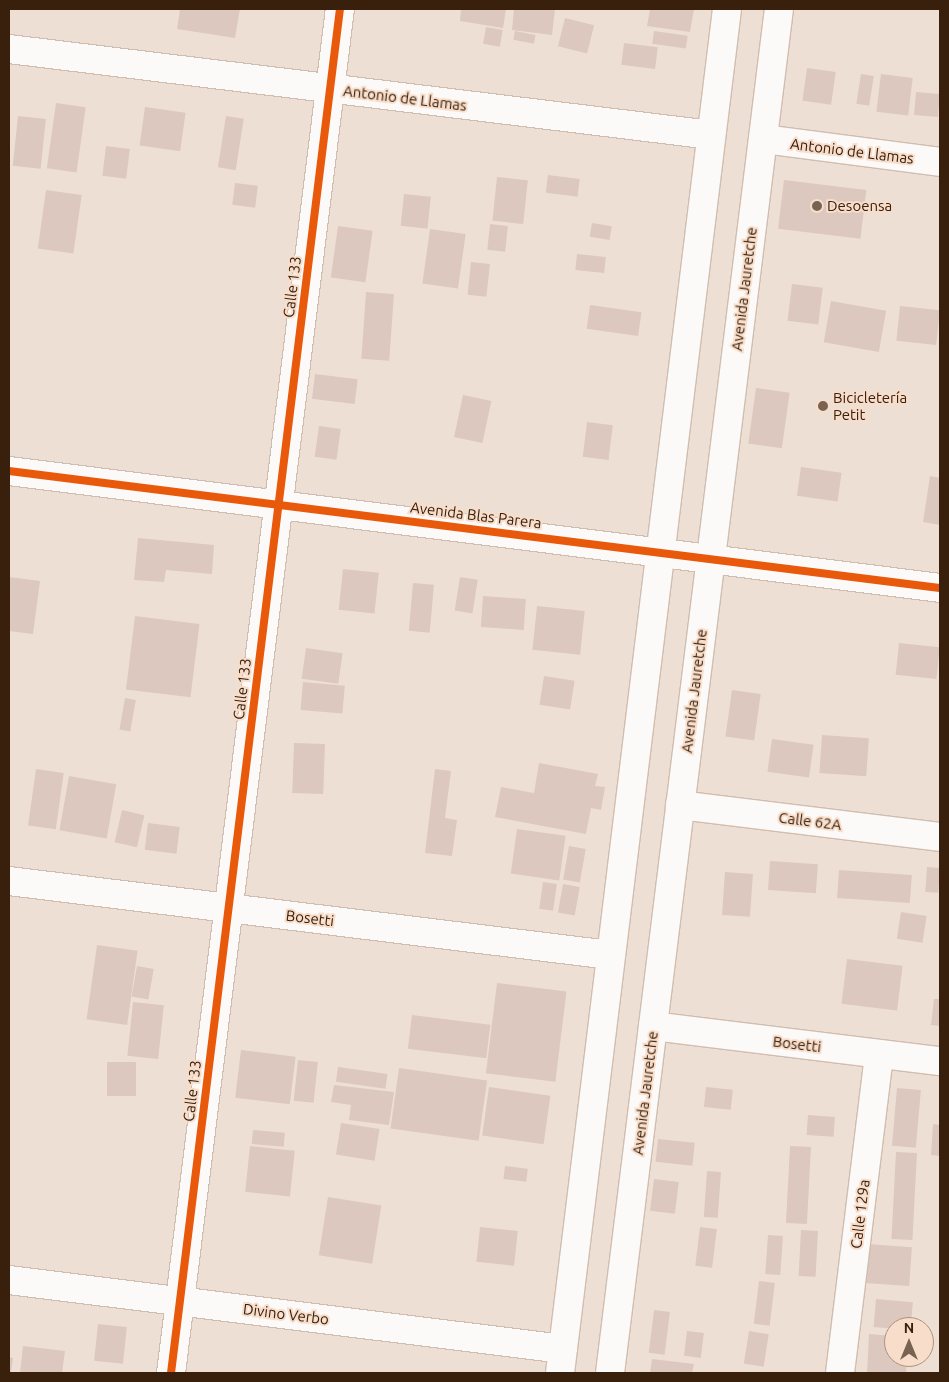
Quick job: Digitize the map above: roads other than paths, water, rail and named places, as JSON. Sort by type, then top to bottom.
[{"type":"street","name":"Calle 133","points":[[171,1373],[340,9]]},
{"type":"street","points":[[561,1361],[727,9]]},
{"type":"street","name":"Avenida Jauretche","points":[[610,1373],[779,9]]},
{"type":"street","name":"Antonio de Llamas","points":[[9,49],[712,135]]},
{"type":"street","name":"Antonio de Llamas","points":[[763,139],[940,162]]},
{"type":"street","name":"Avenida Blas Parera","points":[[9,471],[660,551],[711,560],[940,588]]},
{"type":"street","name":"Calle 62A","points":[[680,805],[940,837]]},
{"type":"street","name":"Bosetti","points":[[9,881],[610,956]]},
{"type":"street","name":"Bosetti","points":[[653,1026],[940,1061]]},
{"type":"street","name":"Calle 129a","points":[[840,1373],[880,1054]]},
{"type":"street","name":"Divino Verbo","points":[[9,1280],[180,1302],[561,1361]]},
{"type":"place","name":"Desoensa","points":[[817,206]]},
{"type":"place","name":"Bicicletería Petit","points":[[823,406]]}]
